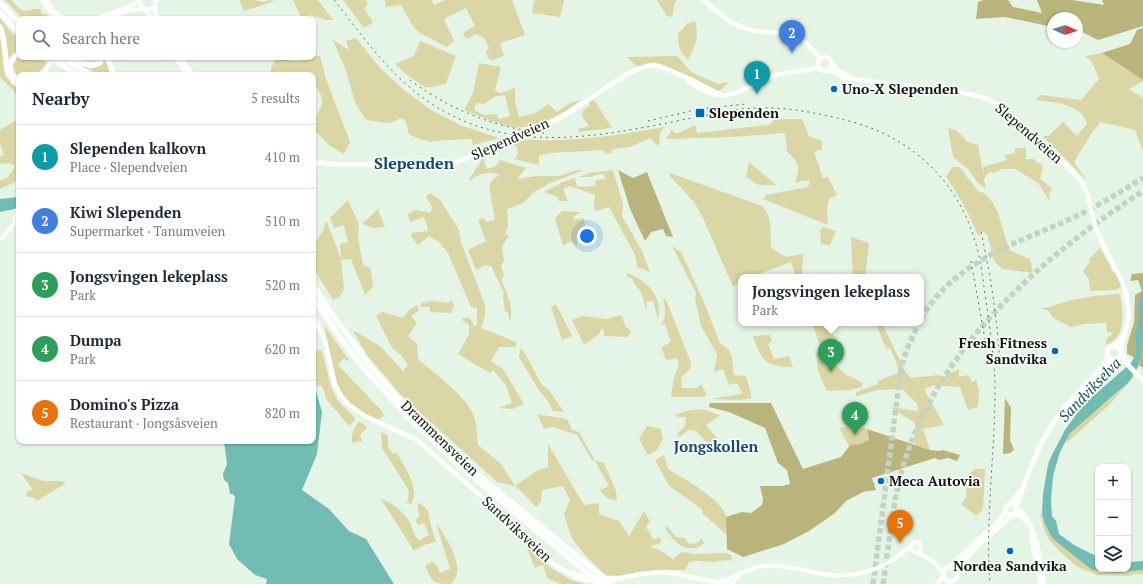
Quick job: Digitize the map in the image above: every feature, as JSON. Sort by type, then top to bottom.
[{"type":"highway","points":[[0,2],[16,19]]},
{"type":"highway","points":[[0,13],[16,29]]},
{"type":"highway","points":[[0,27],[4,42],[6,72],[10,79],[16,84]]},
{"type":"highway","points":[[16,56],[12,59],[10,68],[13,76],[16,78]]},
{"type":"highway","points":[[54,60],[72,72]]},
{"type":"highway","points":[[68,60],[86,72]]},
{"type":"highway","points":[[73,60],[94,66],[100,64],[101,60]]},
{"type":"highway","points":[[108,60],[113,72]]},
{"type":"highway","name":"Drammensveien","points":[[316,289],[328,309],[371,367],[413,415],[467,466],[611,584]]},
{"type":"highway","name":"Drammensveien","points":[[316,302],[341,339],[362,366],[407,416],[461,467],[600,584]]},
{"type":"main road","points":[[140,0],[140,6],[149,16]]},
{"type":"main road","points":[[156,0],[156,16]]},
{"type":"main road","points":[[704,0],[726,20],[738,26],[751,30],[786,33],[796,36],[804,41],[820,59]]},
{"type":"main road","points":[[144,10],[149,10],[155,7]]},
{"type":"main road","points":[[828,57],[832,64],[828,69],[823,70],[819,67],[818,62],[820,59],[828,57]]},
{"type":"main road","points":[[177,60],[185,72]]},
{"type":"main road","points":[[181,60],[191,72]]},
{"type":"main road","name":"Slependveien","points":[[832,64],[839,71],[852,78]]},
{"type":"main road","name":"Slependveien","points":[[316,163],[322,164],[437,165],[454,163],[499,146],[562,117],[618,80],[640,68],[660,66],[682,76],[706,92],[721,95],[734,94],[776,75],[819,67]]},
{"type":"main road","name":"Slependveien","points":[[828,69],[845,78],[984,97],[999,106],[1066,165],[1082,182],[1087,194],[1096,229],[1126,292],[1129,315],[1117,357],[1103,366],[1068,402],[1050,428],[1039,448],[1022,488]]},
{"type":"main road","name":"Slependveien","points":[[316,165],[322,164]]},
{"type":"main road","name":"Sandviksveien","points":[[316,321],[325,341],[333,380],[341,396],[349,405],[361,414],[417,440],[505,516],[549,560],[563,570],[590,578],[628,577],[663,572],[681,574],[718,583],[729,583]]},
{"type":"main road","points":[[1124,335],[1115,346],[1108,349],[1107,353],[1117,357],[1129,366],[1142,381]]},
{"type":"main road","points":[[1115,346],[1118,347],[1117,357]]},
{"type":"main road","points":[[938,584],[944,570],[950,567],[999,521],[1006,511],[1006,506],[1011,504],[1022,488]]},
{"type":"main road","points":[[943,575],[949,583],[957,578],[958,571],[963,562],[982,542],[1013,514],[1017,508],[1022,488]]},
{"type":"main road","points":[[1011,504],[1015,505],[1022,512],[1030,524],[1037,546],[1044,584]]},
{"type":"main road","points":[[1006,511],[1008,514],[1022,517],[1028,523],[1041,584]]},
{"type":"main road","points":[[950,567],[958,571]]},
{"type":"main road","name":"Sandviksveien","points":[[699,579],[708,584]]},
{"type":"street","points":[[42,0],[50,12],[55,16]]},
{"type":"street","points":[[46,0],[53,10],[61,16]]},
{"type":"street","points":[[103,16],[133,5],[140,0]]},
{"type":"street","points":[[113,16],[130,10],[144,10]]},
{"type":"street","points":[[44,72],[52,60]]},
{"type":"street","points":[[0,240],[12,227],[16,217]]},
{"type":"street","points":[[729,583],[739,575],[752,569],[767,565],[788,567],[832,576],[853,575],[882,566],[901,554],[914,542],[917,542],[927,557]]},
{"type":"street","points":[[911,546],[911,550],[936,563],[950,567]]},
{"type":"street","points":[[901,554],[916,552],[921,547]]},
{"type":"street","points":[[936,563],[943,575]]},
{"type":"street","points":[[729,583],[739,575]]},
{"type":"shaded area","points":[[5,0],[11,0],[20,9],[26,11],[41,9],[41,12],[44,15],[46,14],[49,16],[20,16]]},
{"type":"shaded area","points":[[239,0],[266,2],[269,0],[275,1],[244,11]]},
{"type":"shaded area","points":[[293,0],[318,0],[333,20],[326,20],[310,15],[301,16]]},
{"type":"shaded area","points":[[343,0],[366,0],[368,5],[364,8],[373,22],[364,28]]},
{"type":"shaded area","points":[[385,0],[432,0],[434,5],[445,0],[512,0],[525,35],[500,43],[504,56],[493,60],[488,58],[486,51],[489,48],[485,39],[477,34],[466,39],[463,33],[475,26],[466,8],[444,19],[454,41],[447,47],[418,32],[401,5],[386,7]]},
{"type":"shaded area","points":[[534,0],[564,0],[560,17],[532,13]]},
{"type":"shaded area","points":[[657,0],[677,0],[675,2],[672,17],[667,16]]},
{"type":"shaded area","points":[[984,0],[1008,0],[1013,7],[1042,13],[1037,0],[1072,0],[1104,5],[1102,0],[1143,0],[1143,26],[1098,40],[1083,33],[1083,12],[1047,12],[1047,26],[1005,17],[976,19],[978,2]]},
{"type":"shaded area","points":[[0,18],[16,36],[16,52],[8,61],[5,33],[0,22]]},
{"type":"shaded area","points":[[695,21],[697,37],[688,60],[680,48],[678,34],[688,23]]},
{"type":"shaded area","points":[[1143,28],[1143,80],[1102,53],[1130,44],[1137,30]]},
{"type":"shaded area","points":[[0,32],[3,44],[3,65],[5,75],[12,84],[16,86],[16,95],[0,77]]},
{"type":"shaded area","points":[[356,38],[380,68],[403,89],[431,110],[460,125],[499,138],[473,145],[471,139],[431,142],[409,134],[405,120],[401,118],[391,123],[367,120],[355,102],[346,71],[333,40],[349,50],[346,41]]},
{"type":"shaded area","points":[[420,41],[456,56],[446,84],[426,88],[407,75],[395,64],[414,56]]},
{"type":"shaded area","points":[[1102,53],[1143,80],[1129,89],[1143,98],[1143,151],[1135,130],[1101,122],[1093,131],[1074,162],[1088,183],[1042,136],[1048,136],[1063,122],[1077,136],[1087,124],[1084,117],[1073,108],[1066,105],[1035,100],[1041,95],[1081,100],[1099,79],[1092,62],[1085,56]]},
{"type":"shaded area","points":[[316,56],[320,56],[326,79],[350,142],[344,154],[330,146],[316,132],[316,117],[321,106],[322,99],[316,86],[316,72],[271,72],[275,60],[316,60]]},
{"type":"shaded area","points":[[677,56],[691,72],[718,84],[729,82],[718,92],[654,64],[636,66],[627,57]]},
{"type":"shaded area","points":[[16,59],[42,60],[47,63],[39,72],[16,72],[16,75],[12,64]]},
{"type":"shaded area","points":[[104,60],[105,60],[111,72],[95,72],[79,64],[97,67],[103,64]]},
{"type":"shaded area","points":[[479,63],[501,67],[495,91],[501,93],[515,88],[515,101],[519,117],[536,113],[548,104],[557,112],[570,103],[581,100],[569,109],[546,121],[530,126],[516,127],[493,122],[464,110],[473,93]],"holes":[[[505,95],[510,116],[499,119],[496,114],[484,115],[474,110],[476,103],[484,104],[496,96]]]},
{"type":"shaded area","points":[[594,100],[612,128],[579,132],[578,129],[589,126],[582,114],[584,109],[590,106],[589,102]]},
{"type":"shaded area","points":[[775,119],[802,119],[809,136],[822,141],[822,149],[814,152],[823,178],[828,177],[837,195],[829,199],[827,211],[828,225],[763,199],[766,195],[808,187],[810,180],[795,182],[798,173],[798,166],[787,152],[785,133],[733,137],[666,139],[672,129],[674,133],[679,133],[695,125],[697,133],[769,125]]},
{"type":"shaded area","points":[[16,120],[16,181],[0,189],[0,181],[8,177],[15,166],[10,163],[0,164],[0,157],[4,155],[0,144],[0,130]]},
{"type":"shaded area","points":[[664,127],[659,141],[660,144],[657,145],[650,138],[630,147],[613,149],[611,153],[605,154],[604,150],[549,153],[539,156],[539,165],[515,159],[518,153],[516,146],[512,145],[518,139],[555,140],[592,138]]},
{"type":"shaded area","points":[[948,128],[956,130],[968,142],[978,145],[984,177],[983,167],[1007,160],[1004,155],[1015,153],[1015,148],[1026,148],[1026,159],[1033,159],[1043,166],[1040,179],[1052,188],[1049,194],[1050,201],[1038,183],[1015,169],[1002,169],[994,173],[989,172],[984,179],[986,189],[978,183],[968,169],[953,157]]},
{"type":"shaded area","points":[[483,158],[487,169],[496,166],[500,160],[526,168],[517,179],[537,176],[558,176],[578,170],[584,170],[550,183],[534,192],[523,203],[507,209],[508,226],[505,235],[509,235],[502,247],[504,260],[501,267],[504,275],[501,280],[508,295],[511,311],[510,321],[508,312],[505,312],[504,293],[491,266],[485,265],[476,270],[468,250],[486,241],[478,220],[483,218],[487,222],[495,220],[489,186],[493,179],[500,175],[492,173],[484,174],[473,178],[470,181],[469,180]]},
{"type":"shaded area","points":[[749,162],[776,185],[760,185],[746,177]]},
{"type":"shaded area","points":[[952,167],[959,167],[978,191],[984,193],[993,203],[998,213],[1009,250],[1030,259],[1033,273],[1002,269],[994,261],[987,234],[980,232],[980,236],[977,234],[971,219],[946,177]]},
{"type":"shaded area","points":[[613,170],[623,204],[622,216],[642,251],[650,272],[637,267],[635,255],[609,207],[597,211],[594,208],[595,195],[570,186],[563,189],[568,201],[559,201],[558,197],[544,192],[563,182],[575,178],[577,187],[596,186],[595,180],[605,179],[604,174],[595,175],[592,177],[578,177],[590,173]]},
{"type":"shaded area","points":[[618,170],[633,178],[647,172],[673,237],[666,236],[663,229],[651,232],[645,241],[630,209]]},
{"type":"shaded area","points":[[670,173],[762,206],[768,215],[771,231],[771,248],[786,257],[807,253],[803,255],[802,274],[795,274],[791,262],[759,274],[738,274],[738,284],[733,287],[703,218],[694,202],[670,176]]},
{"type":"shaded area","points":[[430,193],[440,200],[459,230],[461,242],[485,305],[485,315],[481,328],[516,342],[516,347],[499,347],[491,361],[503,369],[524,404],[513,409],[498,408],[512,403],[506,385],[493,370],[490,373],[458,354],[469,334],[469,325],[462,320],[463,318],[470,318],[474,326],[477,325],[477,308],[471,307],[448,253],[439,242],[429,236],[418,245],[411,236],[412,233],[428,231],[423,217],[410,222],[408,214],[416,210],[431,213],[432,206],[426,197]]},
{"type":"shaded area","points":[[348,200],[359,225],[358,238],[363,265],[371,269],[373,287],[365,295],[351,259],[341,260],[344,289],[340,297],[333,300],[316,272],[316,241],[324,229],[325,223],[327,222],[341,259],[340,244],[348,242],[344,225],[334,228],[330,218]]},
{"type":"shaded area","points":[[378,209],[385,227],[374,228],[362,224]]},
{"type":"shaded area","points":[[562,211],[581,212],[573,217],[574,220],[584,218],[586,233],[577,236],[577,246],[570,241],[563,246],[555,218]]},
{"type":"shaded area","points":[[823,227],[836,231],[830,245],[821,244],[820,230]]},
{"type":"shaded area","points":[[851,237],[869,243],[865,274],[853,274]]},
{"type":"shaded area","points":[[672,246],[681,252],[703,300],[720,343],[729,350],[732,357],[734,375],[746,376],[752,398],[740,400],[712,399],[742,393],[737,383],[729,385],[723,369],[714,372],[717,354],[701,326],[695,299],[696,293]]},
{"type":"shaded area","points":[[1100,248],[1112,271],[1116,274],[1122,285],[1116,290],[1090,291],[1089,279],[1083,271],[1090,262],[1089,259]]},
{"type":"shaded area","points":[[627,273],[641,280],[652,290],[658,304],[658,319],[653,301],[646,302],[647,311],[640,290],[634,284],[632,278],[627,277]]},
{"type":"shaded area","points":[[1143,273],[1143,367],[1141,367],[1139,365],[1140,360],[1127,354],[1127,345],[1134,323],[1135,295],[1142,291],[1138,280],[1130,281],[1132,274]]},
{"type":"shaded area","points":[[1120,294],[1122,305],[1121,329],[1115,339],[1105,345],[1107,338],[1113,333],[1107,332],[1106,323],[1084,324],[1071,327],[1053,318],[1048,310],[1044,310],[1042,308],[1094,296]]},
{"type":"shaded area","points":[[663,298],[667,302],[691,363],[689,369],[681,377],[682,388],[697,388],[701,384],[707,395],[703,397],[671,397],[674,376],[679,366],[677,358],[666,360],[661,347],[671,342],[665,324],[661,325],[665,315]]},
{"type":"shaded area","points":[[452,300],[454,306],[451,313],[430,312],[430,307],[421,307],[421,303],[432,301],[448,303]]},
{"type":"shaded area","points":[[556,304],[572,336],[562,340],[551,307]]},
{"type":"shaded area","points":[[417,305],[419,311],[411,316],[417,323],[408,336],[417,344],[418,359],[463,399],[473,414],[477,430],[478,445],[501,464],[515,486],[497,482],[400,394],[367,355],[353,331],[381,347],[403,371],[408,365],[402,356],[392,348],[376,316],[383,312],[403,318],[409,310]]},
{"type":"shaded area","points":[[621,315],[626,327],[631,331],[628,337],[604,336],[603,327],[599,334],[584,345],[572,320],[582,316],[607,319]]},
{"type":"shaded area","points":[[324,325],[349,360],[347,361],[344,358],[338,365],[384,415],[378,420],[349,402],[343,394],[338,385],[332,366]]},
{"type":"shaded area","points":[[813,326],[834,326],[832,331],[834,336],[838,338],[833,343],[821,348]]},
{"type":"shaded area","points":[[877,326],[883,326],[905,371],[911,378],[938,375],[944,377],[959,369],[959,377],[968,375],[972,382],[976,380],[979,390],[978,407],[968,410],[960,387],[934,385],[924,389],[944,425],[923,429],[930,450],[915,445],[915,423],[890,407],[918,411],[917,404],[902,389],[878,390],[856,396],[856,392],[878,384],[878,381],[900,372],[890,348],[886,349]]},
{"type":"shaded area","points":[[770,335],[772,342],[768,344],[774,359],[789,356],[793,367],[776,366],[766,361],[762,357],[753,336]]},
{"type":"shaded area","points":[[318,349],[322,351],[331,387],[338,401],[356,419],[349,426],[326,399],[321,385],[317,387],[316,352]]},
{"type":"shaded area","points":[[520,349],[523,350],[542,385],[548,389],[564,412],[553,411],[519,357]]},
{"type":"shaded area","points":[[822,351],[845,374],[863,383],[862,387],[850,390],[827,391],[818,371],[816,353]]},
{"type":"shaded area","points":[[1132,375],[1134,377],[1108,406],[1065,443],[1070,432],[1123,388]]},
{"type":"shaded area","points":[[1005,398],[1011,408],[1010,440],[1014,450],[1010,453],[1003,454]]},
{"type":"shaded area","points":[[710,403],[771,403],[803,469],[841,457],[850,445],[860,444],[869,440],[867,429],[930,450],[943,450],[960,455],[957,461],[948,458],[939,460],[935,458],[872,478],[876,490],[863,492],[846,501],[835,513],[809,531],[784,544],[743,557],[727,549],[726,517],[742,512],[751,513],[762,505],[763,499],[760,486],[782,486],[790,484],[787,470],[778,463],[765,428],[729,412],[709,407]]},
{"type":"shaded area","points":[[702,409],[720,415],[706,425],[718,439],[710,446],[696,431],[688,430],[680,437],[677,434],[685,426],[686,417],[678,417],[675,415],[686,411]]},
{"type":"shaded area","points":[[537,414],[567,419],[572,430],[579,432],[595,461],[592,460],[577,435],[553,427],[544,429]]},
{"type":"shaded area","points":[[359,421],[367,427],[360,435],[362,441],[352,443],[353,431]]},
{"type":"shaded area","points":[[855,425],[867,429],[869,440],[860,444],[849,446],[839,428]]},
{"type":"shaded area","points":[[647,426],[661,429],[663,439],[657,450],[648,455],[639,439]]},
{"type":"shaded area","points":[[381,432],[388,436],[388,446],[393,454],[397,453],[413,485],[414,498],[411,504],[407,503],[409,492],[406,486],[382,448]]},
{"type":"shaded area","points":[[548,444],[584,505],[599,503],[599,514],[619,521],[629,536],[644,511],[650,521],[646,527],[654,540],[659,537],[662,542],[649,547],[658,549],[673,559],[682,552],[695,554],[724,553],[731,555],[732,562],[730,560],[713,562],[692,561],[689,562],[685,570],[655,570],[609,577],[590,560],[572,538],[564,514],[570,500],[563,486],[542,490],[541,502],[536,507],[515,486],[536,471],[548,467]]},
{"type":"shaded area","points":[[664,455],[668,469],[692,483],[723,509],[727,520],[727,535],[702,513],[703,510],[669,486],[655,460]]},
{"type":"shaded area","points":[[595,461],[604,463],[616,491],[617,500],[607,498],[600,490],[609,486]]},
{"type":"shaded area","points":[[975,469],[985,469],[983,510],[976,516],[961,504],[966,497],[967,476]]},
{"type":"shaded area","points":[[21,473],[43,481],[62,481],[66,483],[37,501],[33,497],[27,497],[26,492],[33,490]]},
{"type":"shaded area","points":[[381,499],[390,503],[401,511],[410,523],[414,534],[419,540],[429,535],[424,523],[418,525],[415,520],[420,516],[418,511],[418,502],[428,510],[436,542],[424,545],[414,551]]},
{"type":"shaded area","points":[[1043,513],[1046,525],[1092,570],[1095,570],[1095,572],[1131,572],[1143,570],[1143,575],[1096,575],[1080,568],[1053,545],[1047,536],[1040,514]]},
{"type":"shaded area","points":[[436,523],[450,544],[454,553],[457,570],[456,578],[451,584],[440,584],[434,581],[425,566],[432,561],[437,566],[440,573],[450,569]]},
{"type":"shaded area","points":[[667,526],[676,537],[685,538],[689,544],[697,543],[701,539],[704,543],[693,549],[682,546],[677,543],[668,533],[665,528]]},
{"type":"shaded area","points":[[525,543],[551,568],[571,580],[586,584],[560,584],[547,578],[543,565],[535,568]]},
{"type":"water","points":[[16,197],[16,209],[0,212],[0,199]]},
{"type":"water","name":"Sandvikselva","points":[[1143,292],[1143,331],[1141,356],[1138,367],[1128,383],[1070,433],[1060,452],[1053,476],[1051,500],[1052,516],[1056,521],[1059,534],[1074,545],[1095,556],[1095,570],[1092,570],[1052,538],[1044,522],[1042,512],[1043,494],[1047,470],[1049,461],[1065,430],[1083,405],[1131,363],[1136,354],[1136,332],[1139,318],[1138,304]]},
{"type":"water","points":[[316,391],[322,412],[317,454],[302,490],[329,509],[349,531],[366,539],[394,584],[266,584],[267,579],[255,575],[237,559],[229,544],[235,497],[233,494],[230,494],[228,483],[224,480],[223,474],[227,464],[224,444],[316,444]]},
{"type":"water","name":"Sandvikselva","points":[[1143,561],[1143,570],[1131,571],[1131,562]]},
{"type":"tunnel","points":[[924,314],[935,298],[952,281],[971,267],[1012,244],[1087,211],[1143,178]]},
{"type":"tunnel","points":[[883,584],[899,481],[909,448],[927,408],[949,370],[975,335],[1005,302],[1037,271],[1072,242],[1143,191]]},
{"type":"tunnel","points":[[873,584],[901,369],[906,351],[918,326]]},
{"type":"railway","points":[[334,0],[378,55],[407,85],[446,112],[486,129],[527,136],[569,137],[611,133],[742,109],[769,108],[796,110],[849,121],[871,128],[892,138],[911,150],[928,164],[944,180],[967,219],[977,248],[983,278],[995,378],[995,413],[989,511],[990,584]]},
{"type":"railway","points":[[410,80],[440,100],[473,116],[508,127],[544,133]]},
{"type":"railway","points":[[648,121],[699,109],[746,104]]},
{"type":"railway","points":[[981,232],[994,300],[1000,369]]},
{"type":"railway","points":[[971,261],[986,345]]},
{"type":"place","name":"Kiwi Slependen","points":[[792,53]]},
{"type":"place","name":"Uno-X Slependen","points":[[834,89]]},
{"type":"place","name":"Slependen kalkovn","points":[[757,94]]},
{"type":"place","name":"Slependen","points":[[700,113]]},
{"type":"place","name":"Fresh Fitness Sandvika","points":[[1055,351]]},
{"type":"place","name":"Jongsvingen lekeplass","points":[[831,372]]},
{"type":"place","name":"Dumpa","points":[[855,435]]},
{"type":"place","name":"Meca Autovia","points":[[881,481]]},
{"type":"place","name":"Domino's Pizza","points":[[900,543]]},
{"type":"place","name":"Nordea Sandvika","points":[[1010,551]]},
{"type":"district","name":"Slependen","points":[[414,163]]},
{"type":"district","name":"Jongskollen","points":[[716,447]]}]
